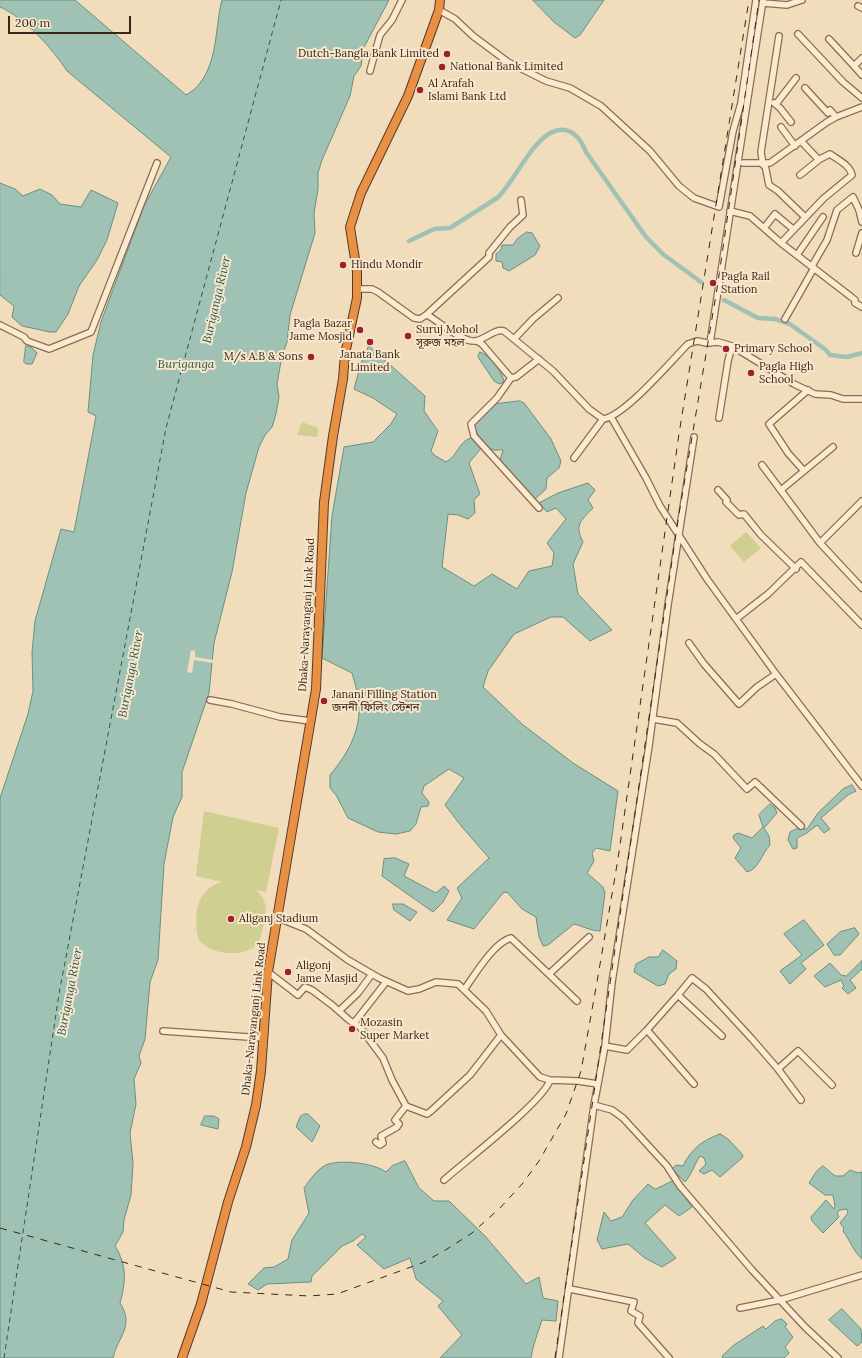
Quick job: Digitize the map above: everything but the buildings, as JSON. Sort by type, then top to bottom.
[{"type":"highway","name":"Dhaka-Narayanganj Link Road","points":[[182,1358],[201,1304],[228,1202],[246,1147],[256,1105],[268,972],[310,721],[317,668],[324,502],[343,379],[345,354],[357,298],[350,233],[352,218],[361,193],[408,96],[439,10],[440,0]]},
{"type":"street","points":[[370,71],[380,35],[392,20],[402,0]]},
{"type":"street","points":[[439,10],[455,19],[474,36],[508,62],[546,81],[570,88],[601,106],[650,151],[679,186],[694,198],[720,207],[733,131],[741,103],[756,0]]},
{"type":"street","points":[[710,343],[763,1],[794,4],[802,0]]},
{"type":"street","points":[[798,34],[843,82],[862,98]]},
{"type":"street","points":[[779,36],[761,152],[769,185],[778,190],[805,217]]},
{"type":"street","points":[[828,39],[862,75]]},
{"type":"street","points":[[854,66],[862,58]]},
{"type":"street","points":[[776,104],[796,78]]},
{"type":"street","points":[[805,88],[828,113],[830,110],[836,117]]},
{"type":"street","points":[[769,99],[776,104],[791,122]]},
{"type":"street","points":[[743,163],[764,164],[773,162],[836,117],[862,107]]},
{"type":"street","points":[[781,127],[795,146]]},
{"type":"street","points":[[802,141],[817,158],[820,159]]},
{"type":"street","points":[[781,243],[824,198],[852,175],[845,164],[830,154],[820,159],[800,175]]},
{"type":"street","points":[[0,325],[24,337],[27,341],[49,349],[91,332],[157,163]]},
{"type":"street","points":[[785,319],[827,240],[837,210],[853,197],[861,209],[862,222]]},
{"type":"street","points":[[357,289],[372,289],[378,292],[417,320],[426,315],[489,257],[489,253],[510,227],[523,215],[521,200]]},
{"type":"street","points":[[730,211],[750,216],[781,243],[862,307]]},
{"type":"street","points":[[764,228],[775,214],[793,229]]},
{"type":"street","points":[[797,255],[824,217]]},
{"type":"street","points":[[856,253],[860,244],[862,233]]},
{"type":"street","points":[[514,339],[533,319],[558,298]]},
{"type":"street","points":[[426,315],[446,326],[461,337],[477,341],[482,344],[511,378]]},
{"type":"street","points":[[477,341],[501,330],[539,359],[589,408],[603,419]]},
{"type":"street","points":[[574,458],[603,419],[611,417],[634,399],[688,344],[697,341],[710,343],[718,342],[732,346],[808,390],[843,399],[862,399]]},
{"type":"street","points":[[719,418],[728,361],[732,346]]},
{"type":"street","points":[[539,359],[516,377],[511,378],[497,398],[471,424],[471,429],[474,436],[539,508]]},
{"type":"street","points":[[804,470],[788,453],[769,424],[808,390]]},
{"type":"street","points":[[611,417],[639,464],[660,506],[707,579],[776,674],[862,786]]},
{"type":"street","points":[[559,1358],[570,1289],[573,1247],[594,1105],[605,1046],[612,982],[653,719],[694,437]]},
{"type":"street","points":[[781,490],[833,447]]},
{"type":"street","points":[[762,465],[820,543],[862,588]]},
{"type":"street","points":[[718,490],[732,508],[739,515],[744,514],[761,535],[796,569]]},
{"type":"street","points":[[820,543],[862,501]]},
{"type":"street","points":[[736,619],[796,569],[801,562],[862,625]]},
{"type":"street","points":[[689,643],[704,664],[739,704],[757,687],[776,674]]},
{"type":"street","points":[[210,700],[232,704],[280,717],[310,721]]},
{"type":"street","points":[[653,719],[677,723],[700,744],[714,754],[741,784],[748,789],[755,782],[801,826]]},
{"type":"street","points":[[278,918],[306,929],[348,960],[386,982],[408,992],[436,982],[458,984],[486,1011],[501,1035],[540,1077],[550,1080],[578,1081],[598,1084]]},
{"type":"street","points":[[549,974],[588,937]]},
{"type":"street","points":[[464,990],[486,960],[502,943],[510,938],[577,1001]]},
{"type":"street","points":[[268,972],[298,995],[304,987],[312,990],[360,1027],[382,1058],[406,1106],[427,1114],[470,1075],[501,1035]]},
{"type":"street","points":[[339,1011],[358,993],[372,974]]},
{"type":"street","points":[[605,1046],[627,1050],[647,1030],[692,978],[706,989],[778,1069],[801,1100]]},
{"type":"street","points":[[354,1023],[386,982]]},
{"type":"street","points":[[678,995],[722,1036]]},
{"type":"street","points":[[647,1030],[694,1084]]},
{"type":"street","points":[[163,1031],[263,1038]]},
{"type":"street","points":[[778,1069],[798,1051],[832,1085]]},
{"type":"street","points":[[444,1180],[525,1110],[548,1086],[550,1080]]},
{"type":"street","points":[[594,1105],[612,1110],[623,1118],[666,1166],[680,1186],[722,1236],[780,1300],[838,1358]]},
{"type":"street","points":[[376,1142],[380,1145],[383,1143],[381,1136],[397,1127],[399,1124],[395,1120],[406,1106]]},
{"type":"street","points":[[740,1308],[780,1300],[862,1275]]},
{"type":"street","points":[[570,1289],[634,1302],[631,1311],[640,1316],[638,1323],[669,1358]]},
{"type":"green space","points":[[302,422],[318,428],[317,437],[297,435]]},
{"type":"green space","points":[[746,532],[761,548],[744,562],[730,546]]},
{"type":"green space","points":[[204,811],[279,828],[266,892],[256,890],[263,899],[266,913],[262,932],[259,941],[248,950],[231,953],[222,952],[207,947],[199,939],[196,927],[196,918],[200,900],[209,888],[222,882],[196,876]]},
{"type":"water","name":"Buriganga","points":[[0,0],[75,0],[186,95],[199,85],[210,64],[222,0],[389,0],[363,49],[361,66],[354,76],[350,96],[322,160],[318,173],[318,189],[314,213],[315,233],[290,315],[287,342],[282,356],[277,384],[279,397],[276,414],[272,427],[265,435],[259,447],[246,493],[232,572],[214,643],[209,693],[182,772],[182,797],[173,817],[164,864],[158,960],[150,982],[145,1039],[139,1056],[141,1063],[134,1079],[136,1104],[130,1133],[133,1163],[131,1195],[124,1220],[123,1232],[115,1246],[122,1260],[124,1274],[120,1303],[126,1318],[126,1325],[113,1358],[0,1358],[0,798],[28,714],[33,691],[32,652],[35,621],[61,529],[74,532],[96,416],[88,412],[93,355],[101,322],[144,206],[171,157],[67,71],[54,53],[37,34],[19,18],[0,7]]},
{"type":"water","points":[[533,0],[604,0],[580,35],[575,38],[554,22]]},
{"type":"water","points":[[0,183],[15,189],[23,196],[40,189],[52,195],[60,204],[81,207],[91,190],[118,203],[107,240],[97,260],[79,286],[68,314],[56,332],[22,326],[12,317],[14,306],[0,295]]},
{"type":"water","points":[[527,232],[532,233],[540,246],[535,255],[509,271],[503,268],[502,262],[496,261],[496,254],[501,250],[502,245],[513,245],[517,239]]},
{"type":"water","points":[[26,346],[31,347],[37,353],[32,364],[26,364],[24,362]]},
{"type":"water","points":[[369,346],[425,396],[424,411],[438,431],[431,451],[434,455],[446,462],[464,442],[473,437],[482,447],[469,463],[480,494],[474,500],[475,513],[468,519],[458,515],[448,514],[442,567],[474,586],[492,574],[517,589],[529,571],[552,566],[554,553],[547,543],[566,519],[556,508],[547,512],[539,503],[558,493],[588,483],[595,490],[588,500],[593,508],[580,523],[579,531],[583,542],[573,564],[578,594],[612,630],[590,641],[563,617],[551,617],[514,634],[488,671],[483,687],[522,724],[573,763],[618,791],[610,851],[596,848],[592,853],[594,861],[587,873],[603,887],[605,893],[600,931],[574,924],[548,945],[543,946],[539,937],[536,917],[522,909],[507,892],[503,893],[474,929],[447,920],[462,898],[457,888],[489,858],[445,805],[464,778],[449,769],[424,786],[422,793],[429,802],[428,806],[421,807],[416,824],[410,831],[396,834],[378,832],[348,818],[336,795],[330,788],[330,775],[351,744],[359,717],[357,690],[352,673],[322,658],[332,516],[344,447],[373,442],[390,425],[397,414],[373,398],[354,389],[361,363]]},
{"type":"water","points":[[480,352],[495,364],[504,382],[499,384],[494,381],[478,357]]},
{"type":"water","points":[[520,401],[524,403],[551,439],[561,461],[559,468],[547,478],[546,489],[535,499],[500,460],[503,450],[495,450],[487,446],[476,433],[473,426],[495,404]]},
{"type":"water","points":[[852,785],[856,791],[848,795],[821,818],[830,829],[824,833],[817,825],[807,833],[797,838],[797,848],[793,849],[788,840],[790,832],[796,829],[807,829],[818,813],[843,789]]},
{"type":"water","points":[[770,804],[775,808],[777,813],[764,828],[769,836],[770,845],[755,868],[747,872],[735,858],[741,848],[733,838],[734,835],[738,833],[752,838],[763,827],[759,815]]},
{"type":"water","points":[[395,858],[409,864],[404,876],[436,893],[444,886],[449,891],[443,902],[433,912],[382,876],[384,859]]},
{"type":"water","points":[[393,904],[403,904],[417,912],[410,921],[394,910]]},
{"type":"water","points":[[804,920],[824,945],[801,963],[806,969],[790,984],[780,971],[802,955],[784,934]]},
{"type":"water","points":[[855,928],[859,934],[840,955],[834,955],[827,944],[840,932]]},
{"type":"water","points":[[663,950],[677,961],[676,969],[669,974],[665,984],[658,986],[634,972],[636,964],[649,957],[658,957]]},
{"type":"water","points":[[862,961],[862,969],[850,980],[856,988],[848,994],[842,988],[844,986],[841,980],[825,987],[814,976],[830,963],[841,975],[846,976]]},
{"type":"water","points":[[304,1114],[308,1114],[320,1126],[312,1142],[296,1127],[300,1117]]},
{"type":"water","points":[[205,1116],[214,1116],[219,1119],[218,1129],[201,1125]]},
{"type":"water","points":[[720,1134],[728,1139],[743,1155],[742,1158],[720,1177],[712,1170],[704,1174],[699,1171],[706,1164],[704,1158],[700,1156],[685,1182],[672,1169],[676,1165],[683,1166],[698,1146],[708,1139]]},
{"type":"water","points":[[405,1161],[419,1188],[434,1201],[449,1201],[485,1236],[526,1284],[539,1277],[543,1298],[558,1301],[556,1321],[542,1320],[534,1343],[531,1358],[440,1358],[462,1335],[438,1306],[443,1301],[416,1279],[410,1258],[384,1269],[357,1245],[366,1237],[362,1234],[353,1241],[342,1246],[312,1276],[311,1282],[267,1284],[258,1290],[248,1284],[264,1268],[274,1267],[288,1259],[292,1240],[309,1213],[304,1188],[319,1170],[332,1163],[348,1162],[374,1166],[386,1172],[392,1166]]},
{"type":"water","points":[[823,1166],[835,1176],[843,1176],[850,1170],[858,1173],[862,1172],[862,1259],[843,1231],[844,1228],[840,1223],[848,1213],[847,1209],[840,1210],[837,1213],[839,1217],[823,1233],[812,1221],[811,1217],[826,1200],[834,1209],[835,1206],[833,1195],[825,1195],[809,1183],[816,1172]]},
{"type":"water","points":[[673,1181],[692,1207],[679,1216],[665,1205],[645,1223],[676,1258],[662,1267],[645,1258],[628,1244],[602,1249],[597,1240],[604,1212],[611,1221],[622,1217],[633,1200],[648,1184],[655,1189]]},
{"type":"water","points":[[842,1309],[861,1329],[862,1342],[857,1346],[829,1320]]},
{"type":"water","points":[[782,1319],[787,1324],[785,1327],[793,1337],[785,1347],[789,1353],[784,1358],[723,1358],[722,1356],[734,1345],[763,1326],[766,1329],[775,1321]]},
{"type":"pier","points":[[191,650],[195,651],[195,657],[214,660],[213,663],[194,660],[192,673],[187,672]]},
{"type":"waterway","points":[[409,241],[434,229],[450,228],[497,198],[512,180],[527,156],[536,146],[545,137],[555,131],[565,130],[569,131],[578,138],[586,152],[646,237],[664,255],[701,282]]},
{"type":"waterway","points":[[724,300],[758,318],[775,319],[790,324],[826,350],[830,355],[847,357],[862,353]]},
{"type":"ferry route","points":[[4,1358],[59,994],[166,428],[281,0]]},
{"type":"railway","points":[[0,1228],[231,1292],[309,1296],[337,1294],[422,1263],[472,1233],[500,1208],[523,1183],[539,1161],[566,1114],[581,1071],[618,859],[679,434],[749,0]]},
{"type":"railway","points":[[555,1358],[678,520],[717,289],[759,0]]},
{"type":"place","name":"Dutch-Bangla Bank Limited","points":[[447,54]]},
{"type":"place","name":"National Bank Limited","points":[[442,67]]},
{"type":"place","name":"Al Arafah Islami Bank Ltd","points":[[420,90]]},
{"type":"place","name":"Hindu Mondir","points":[[343,265]]},
{"type":"place","name":"Pagla Rail Station","points":[[713,283]]},
{"type":"place","name":"Pagla Bazar Jame Mosjid","points":[[360,330]]},
{"type":"place","name":"Suruj Mohol সূরুজ মহল","points":[[408,336]]},
{"type":"place","name":"Janata Bank Limited","points":[[370,342]]},
{"type":"place","name":"Primary School","points":[[726,349]]},
{"type":"place","name":"M/s A.B & Sons","points":[[311,357]]},
{"type":"place","name":"Pagla High School","points":[[751,373]]},
{"type":"place","name":"Janani Filling Station জননী ফিলিং স্টেশন","points":[[324,701]]},
{"type":"place","name":"Aliganj Stadium","points":[[231,919]]},
{"type":"place","name":"Aligonj Jame Masjid","points":[[288,972]]},
{"type":"place","name":"Mozasin Super Market","points":[[352,1029]]},
{"type":"water label","name":"Buriganga River","points":[[217,300]]},
{"type":"water label","name":"Buriganga River","points":[[131,674]]},
{"type":"water label","name":"Buriganga River","points":[[70,992]]}]
